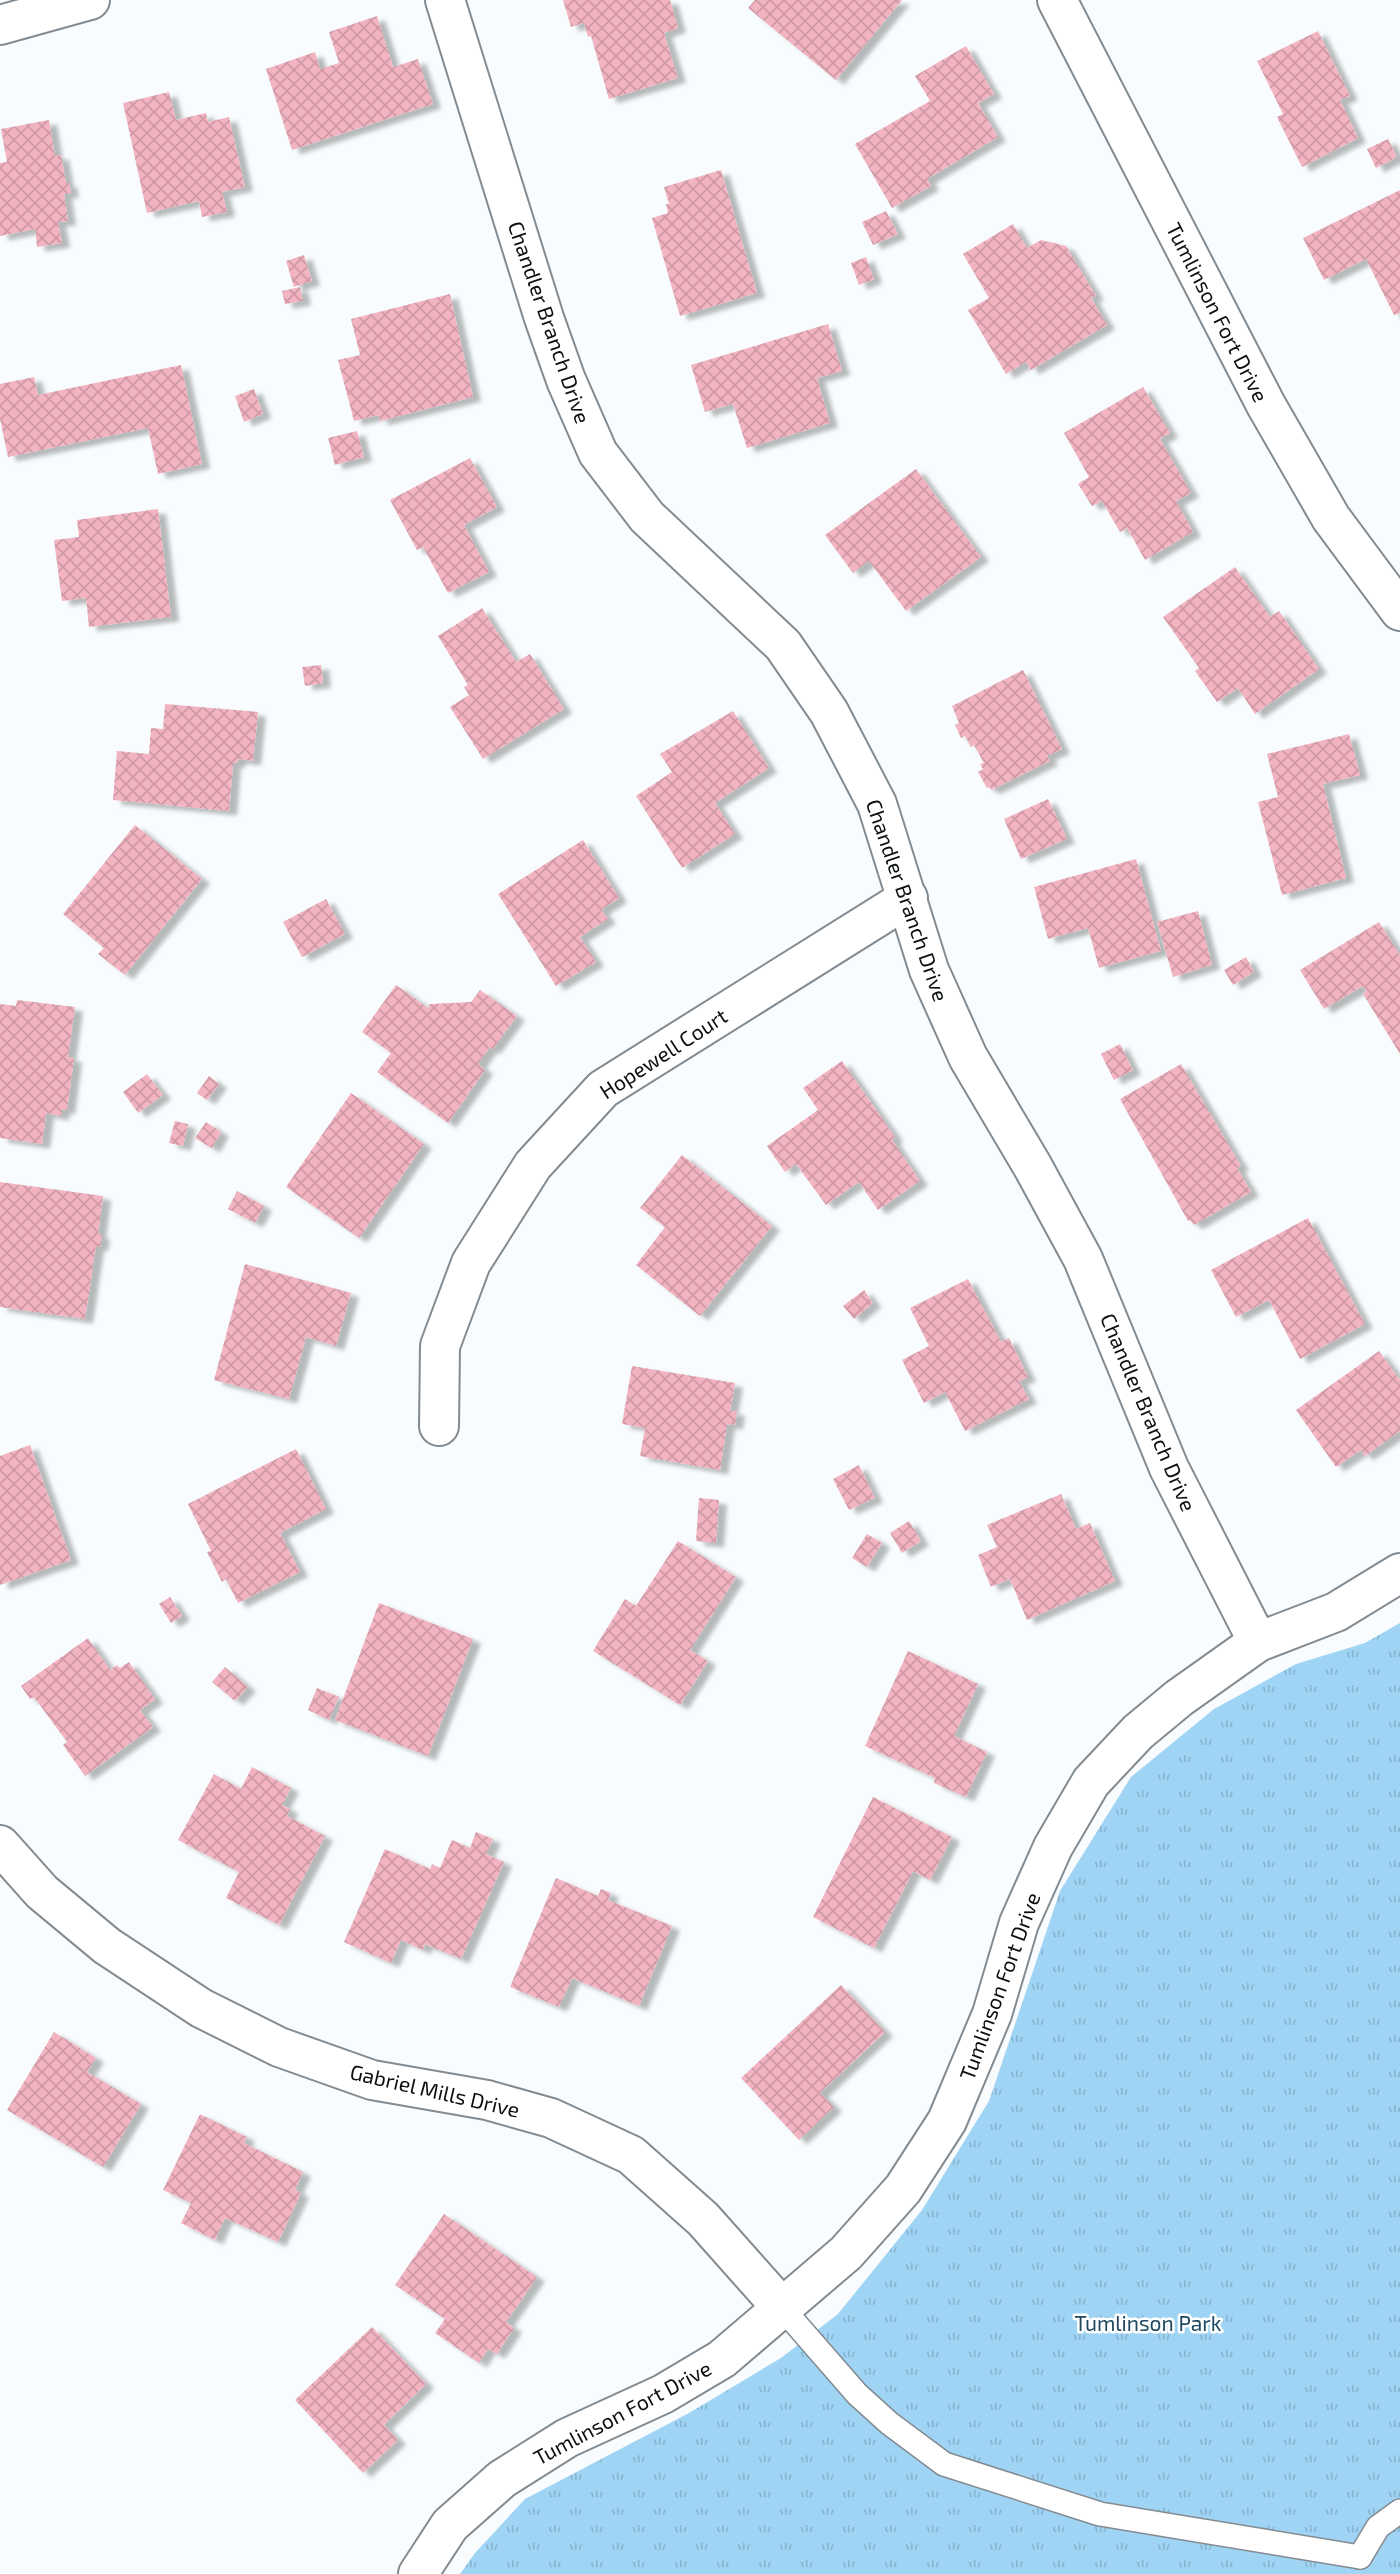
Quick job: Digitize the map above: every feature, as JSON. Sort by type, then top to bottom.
[{"type":"street","points":[[0,25],[90,0]]},
{"type":"street","name":"Chandler Branch Drive","points":[[445,0],[544,318],[566,380],[598,453],[647,517],[783,645],[829,712],[877,804],[929,970],[968,1057],[1083,1259],[1169,1468],[1258,1642]]},
{"type":"street","name":"Tumlinson Fort Drive","points":[[1057,0],[1266,405],[1331,519],[1400,611]]},
{"type":"street","name":"Hopewell Court","points":[[439,1426],[440,1346],[444,1334],[471,1263],[533,1165],[603,1089],[908,898]]},
{"type":"street","name":"Tumlinson Fort Drive","points":[[418,2574],[450,2525],[502,2479],[567,2438],[663,2393],[722,2359],[846,2253],[903,2189],[947,2121],[992,2014],[1019,1923],[1053,1847],[1091,1782],[1138,1732],[1179,1698],[1258,1642],[1336,1612],[1400,1573]]},
{"type":"street","name":"Gabriel Mills Drive","points":[[0,1845],[42,1892],[107,1946],[201,2008],[279,2047],[372,2080],[487,2100],[551,2118],[631,2155],[703,2218],[783,2309]]},
{"type":"lane","points":[[783,2309],[857,2394],[889,2423],[944,2464],[1100,2514],[1364,2565],[1378,2527],[1400,2511]]},
{"type":"green space","name":"Tumlinson Park","points":[[1400,1623],[1400,2574],[460,2574],[475,2553],[525,2499],[689,2413],[781,2358],[838,2314],[922,2210],[989,2101],[1060,1891],[1131,1777],[1214,1709],[1296,1664],[1365,1643]]},
{"type":"building","points":[[563,0],[670,0],[678,28],[664,33],[678,78],[609,99],[591,36],[588,37],[584,23],[571,27]]},
{"type":"building","points":[[755,0],[902,0],[836,80],[748,8]]},
{"type":"building","points":[[377,16],[393,67],[418,59],[433,104],[292,150],[266,69],[315,52],[320,69],[339,63],[329,32]]},
{"type":"building","points":[[1318,31],[1350,96],[1340,100],[1358,138],[1302,167],[1277,117],[1283,114],[1257,61]]},
{"type":"building","points":[[966,46],[994,94],[978,103],[998,137],[927,179],[931,186],[892,208],[855,144],[930,101],[915,76]]},
{"type":"building","points":[[169,92],[176,120],[206,113],[208,122],[229,117],[245,187],[222,192],[227,212],[202,217],[199,201],[147,213],[123,103]]},
{"type":"building","points":[[49,120],[55,156],[61,155],[66,183],[69,183],[71,193],[64,194],[68,221],[58,222],[62,243],[37,247],[35,229],[0,236],[0,163],[7,162],[1,129]]},
{"type":"building","points":[[1388,139],[1397,157],[1376,168],[1367,149]]},
{"type":"building","points":[[721,170],[757,293],[680,316],[652,218],[668,213],[666,204],[669,204],[664,187]]},
{"type":"building","points":[[1400,190],[1400,313],[1394,315],[1366,259],[1324,280],[1303,238]]},
{"type":"building","points":[[886,211],[898,234],[873,245],[862,222]]},
{"type":"building","points":[[1013,224],[1027,248],[1041,240],[1066,246],[1096,296],[1091,298],[1107,325],[1031,370],[1026,362],[1006,374],[968,310],[989,298],[963,254]]},
{"type":"building","points":[[304,255],[312,281],[294,287],[286,261]]},
{"type":"building","points":[[866,257],[874,279],[859,285],[851,263]]},
{"type":"building","points":[[300,287],[303,301],[285,304],[282,291]]},
{"type":"building","points":[[450,294],[473,397],[380,421],[379,415],[354,421],[338,360],[360,355],[351,319]]},
{"type":"building","points":[[828,324],[842,371],[817,378],[830,423],[747,448],[733,404],[705,412],[691,365]]},
{"type":"building","points":[[181,365],[202,464],[158,474],[148,428],[8,457],[0,419],[0,384],[34,377],[38,395]]},
{"type":"building","points":[[1143,387],[1170,433],[1160,439],[1191,493],[1176,501],[1193,532],[1145,560],[1127,528],[1120,532],[1102,501],[1092,506],[1078,484],[1089,477],[1064,433]]},
{"type":"building","points":[[254,389],[263,414],[244,422],[235,396]]},
{"type":"building","points":[[357,431],[364,457],[335,465],[328,438]]},
{"type":"building","points":[[470,458],[497,507],[464,525],[489,572],[448,593],[423,547],[417,550],[390,500]]},
{"type":"building","points":[[916,469],[981,557],[906,611],[869,561],[853,573],[825,535]]},
{"type":"building","points":[[158,509],[171,617],[89,627],[86,598],[62,601],[54,540],[79,537],[77,520]]},
{"type":"building","points":[[1235,567],[1270,617],[1279,611],[1319,669],[1255,714],[1238,688],[1217,702],[1195,671],[1199,668],[1163,617]]},
{"type":"building","points":[[482,608],[516,662],[530,654],[564,709],[483,759],[450,707],[469,695],[464,687],[468,685],[438,636]]},
{"type":"building","points":[[321,665],[323,683],[305,686],[302,667]]},
{"type":"building","points":[[1023,670],[1062,749],[1047,756],[1050,761],[991,790],[978,772],[983,769],[980,764],[984,763],[974,745],[971,747],[965,736],[961,738],[955,725],[959,723],[952,706]]},
{"type":"building","points":[[165,704],[258,712],[253,761],[238,759],[237,763],[233,763],[229,811],[113,800],[117,751],[149,754],[151,728],[163,729]]},
{"type":"building","points":[[733,711],[769,768],[715,803],[735,834],[682,868],[636,796],[672,772],[660,754]]},
{"type":"building","points":[[1349,734],[1360,775],[1323,784],[1346,878],[1282,895],[1258,802],[1278,797],[1267,754]]},
{"type":"building","points":[[1048,799],[1067,839],[1021,859],[1004,819]]},
{"type":"building","points":[[135,825],[202,879],[125,975],[98,954],[104,948],[63,914]]},
{"type":"building","points":[[583,840],[619,898],[601,910],[608,919],[580,937],[596,962],[556,986],[498,894]]},
{"type":"building","points":[[1136,859],[1161,951],[1099,968],[1088,928],[1048,939],[1034,887]]},
{"type":"building","points":[[326,899],[345,934],[302,957],[283,922]]},
{"type":"building","points":[[1198,911],[1212,965],[1173,977],[1157,922]]},
{"type":"building","points":[[1379,922],[1400,955],[1400,1054],[1363,994],[1366,991],[1363,986],[1324,1009],[1300,970]]},
{"type":"building","points":[[1246,957],[1254,972],[1233,985],[1224,970]]},
{"type":"building","points":[[396,985],[428,1008],[430,1004],[471,1002],[480,990],[517,1016],[478,1064],[485,1070],[448,1123],[377,1072],[391,1053],[362,1032]]},
{"type":"building","points":[[17,1000],[75,1007],[68,1057],[74,1058],[67,1110],[62,1109],[61,1116],[46,1113],[42,1144],[0,1138],[0,1004],[16,1006]]},
{"type":"building","points":[[1120,1044],[1133,1070],[1114,1080],[1101,1054]]},
{"type":"building","points":[[842,1061],[895,1137],[892,1140],[920,1181],[878,1210],[859,1182],[826,1205],[796,1164],[785,1172],[767,1146],[818,1110],[803,1088]]},
{"type":"building","points":[[1181,1064],[1241,1166],[1237,1168],[1251,1192],[1194,1225],[1188,1221],[1120,1099]]},
{"type":"building","points":[[147,1074],[163,1095],[138,1113],[123,1092]]},
{"type":"building","points":[[209,1076],[219,1084],[207,1100],[197,1093]]},
{"type":"building","points":[[351,1093],[424,1144],[359,1238],[286,1187]]},
{"type":"building","points":[[175,1121],[188,1124],[183,1146],[169,1143]]},
{"type":"building","points":[[206,1122],[221,1132],[212,1148],[195,1138]]},
{"type":"building","points":[[682,1155],[772,1226],[700,1316],[636,1265],[665,1227],[640,1208]]},
{"type":"building","points":[[0,1182],[103,1196],[98,1234],[102,1235],[100,1247],[96,1246],[85,1319],[0,1307]]},
{"type":"building","points":[[237,1191],[264,1206],[255,1223],[228,1209]]},
{"type":"building","points":[[1308,1218],[1365,1324],[1300,1359],[1269,1300],[1236,1317],[1211,1270]]},
{"type":"building","points":[[245,1264],[351,1293],[336,1346],[306,1337],[289,1399],[214,1380]]},
{"type":"building","points":[[968,1279],[1001,1342],[1009,1338],[1028,1377],[1019,1381],[1029,1399],[965,1431],[945,1392],[924,1403],[902,1360],[929,1346],[910,1308]]},
{"type":"building","points":[[864,1290],[873,1303],[854,1319],[843,1306]]},
{"type":"building","points":[[1379,1351],[1400,1380],[1400,1431],[1365,1456],[1361,1450],[1336,1467],[1296,1410]]},
{"type":"building","points":[[632,1366],[735,1383],[730,1411],[737,1411],[735,1425],[727,1424],[720,1470],[640,1456],[645,1428],[622,1424]]},
{"type":"building","points":[[30,1445],[71,1560],[0,1585],[0,1456]]},
{"type":"building","points":[[296,1449],[326,1509],[280,1533],[300,1572],[238,1603],[226,1579],[222,1582],[207,1552],[211,1551],[188,1504]]},
{"type":"building","points":[[859,1465],[875,1498],[849,1510],[833,1479]]},
{"type":"building","points":[[1061,1494],[1076,1529],[1090,1523],[1115,1581],[1027,1620],[1010,1579],[991,1587],[978,1555],[997,1547],[987,1525]]},
{"type":"building","points":[[699,1498],[719,1500],[716,1543],[696,1541]]},
{"type":"building","points":[[909,1521],[921,1541],[902,1553],[890,1533]]},
{"type":"building","points":[[867,1534],[882,1543],[867,1567],[852,1558]]},
{"type":"building","points":[[678,1541],[736,1577],[690,1650],[708,1661],[680,1705],[593,1651],[625,1599],[636,1606]]},
{"type":"building","points":[[170,1597],[182,1616],[171,1623],[159,1604]]},
{"type":"building","points":[[379,1603],[473,1639],[428,1756],[335,1720]]},
{"type":"building","points":[[88,1638],[110,1670],[129,1662],[155,1699],[140,1710],[153,1727],[85,1776],[63,1745],[67,1742],[34,1697],[30,1699],[21,1686]]},
{"type":"building","points":[[908,1651],[978,1684],[954,1736],[987,1752],[966,1797],[934,1783],[935,1778],[865,1746]]},
{"type":"building","points":[[225,1667],[248,1687],[235,1701],[212,1682]]},
{"type":"building","points":[[317,1688],[339,1697],[329,1720],[308,1710]]},
{"type":"building","points":[[252,1767],[291,1788],[282,1805],[290,1809],[287,1816],[325,1836],[279,1925],[226,1898],[239,1872],[178,1840],[214,1774],[241,1789]]},
{"type":"building","points":[[873,1797],[952,1837],[930,1880],[913,1871],[874,1948],[813,1917]]},
{"type":"building","points":[[476,1832],[493,1839],[486,1854],[504,1862],[461,1959],[425,1944],[423,1950],[401,1940],[391,1963],[344,1942],[385,1849],[430,1869],[432,1864],[440,1868],[452,1840],[470,1848]]},
{"type":"building","points":[[556,1878],[598,1896],[601,1889],[611,1893],[608,1900],[672,1926],[639,2006],[572,1978],[559,2007],[510,1987]]},
{"type":"building","points":[[841,1985],[885,2032],[820,2093],[834,2107],[799,2140],[741,2078]]},
{"type":"building","points":[[54,2032],[96,2058],[87,2072],[141,2104],[103,2167],[7,2110]]},
{"type":"building","points":[[200,2114],[247,2137],[244,2143],[303,2172],[295,2190],[301,2193],[278,2242],[225,2218],[215,2240],[181,2223],[191,2203],[163,2190]]},
{"type":"building","points":[[444,2214],[537,2277],[506,2322],[514,2328],[497,2354],[488,2349],[479,2363],[435,2333],[445,2319],[395,2285]]},
{"type":"building","points":[[372,2327],[426,2384],[384,2425],[398,2440],[363,2473],[295,2400]]}]
